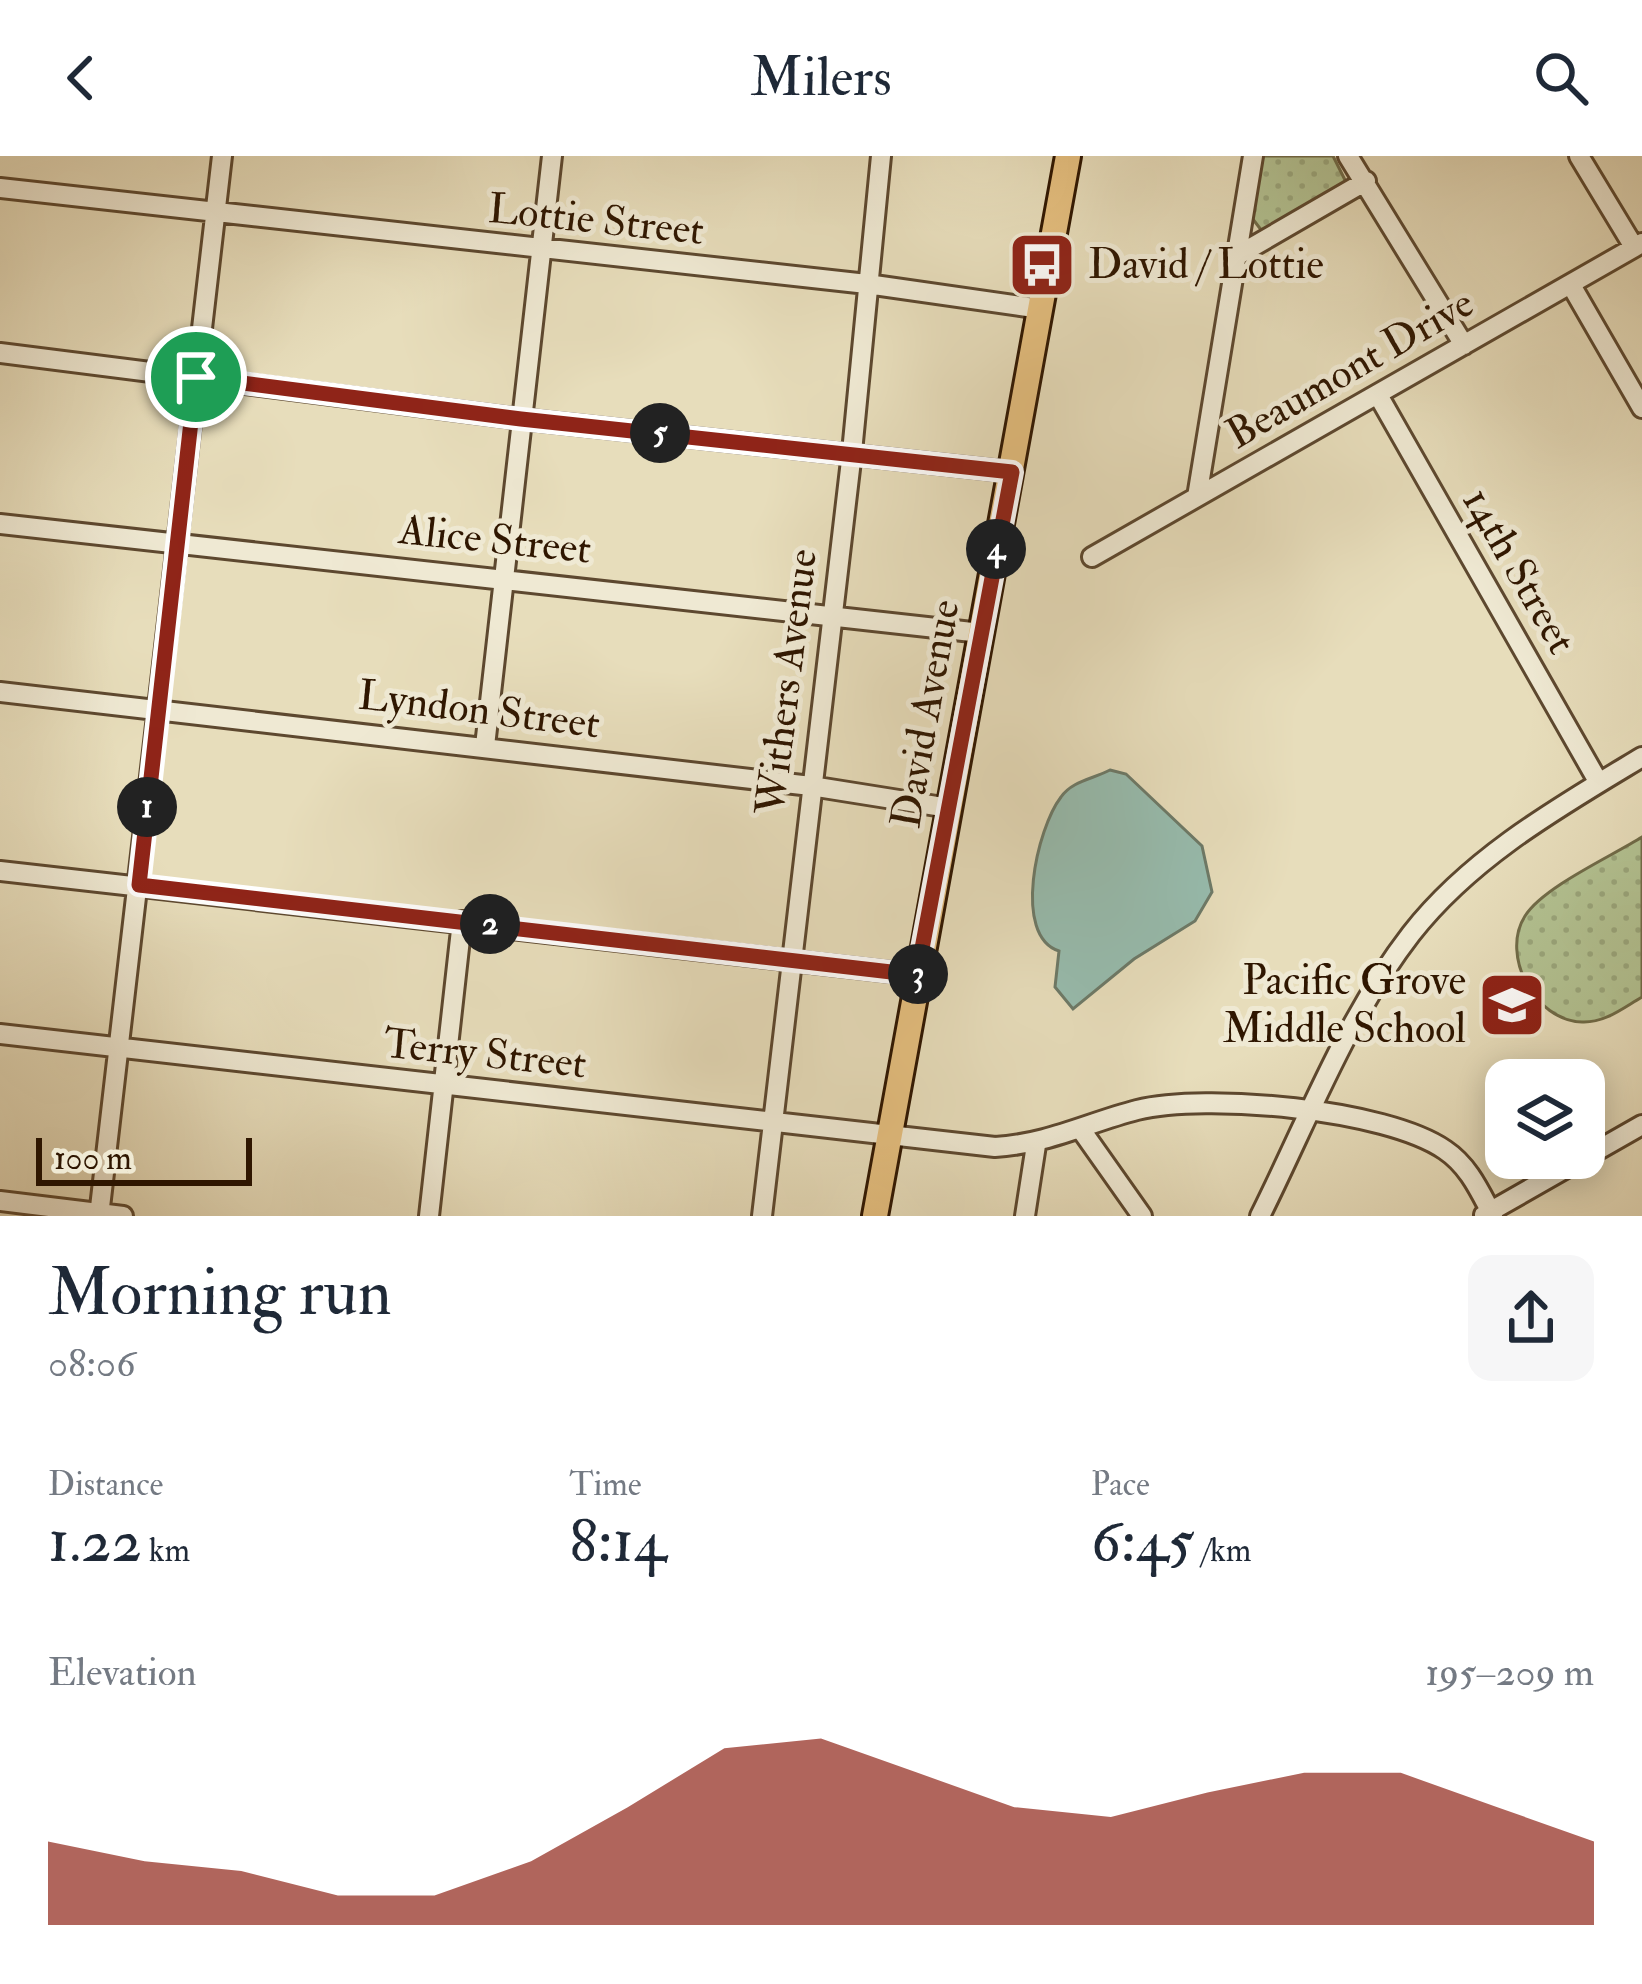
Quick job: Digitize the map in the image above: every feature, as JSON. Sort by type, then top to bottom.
[{"type":"main road","name":"David Avenue","points":[[875,1216],[1068,156]]},
{"type":"street","points":[[99,1215],[222,156]]},
{"type":"street","points":[[484,746],[552,156]]},
{"type":"street","name":"Withers Avenue","points":[[762,1216],[853,452],[881,156]]},
{"type":"street","points":[[1197,497],[1253,156]]},
{"type":"street","points":[[1348,156],[1464,345]]},
{"type":"street","points":[[1580,156],[1638,245]]},
{"type":"street","points":[[1235,257],[1366,181]]},
{"type":"street","name":"Lottie Street","points":[[0,188],[867,284],[1041,309]]},
{"type":"street","name":"Beaumont Drive","points":[[1092,557],[1638,245]]},
{"type":"street","points":[[1571,285],[1642,408]]},
{"type":"street","points":[[0,353],[521,419],[1012,472]]},
{"type":"street","name":"14th Street","points":[[1378,395],[1599,783]]},
{"type":"street","name":"Alice Street","points":[[0,524],[502,576],[981,633]]},
{"type":"street","name":"Lyndon Street","points":[[0,692],[812,785],[949,808]]},
{"type":"street","points":[[1260,1216],[1377,981],[1413,931],[1492,855],[1642,758]]},
{"type":"street","points":[[0,872],[790,957],[917,975]]},
{"type":"street","points":[[429,1216],[462,921]]},
{"type":"street","name":"Terry Street","points":[[0,1034],[963,1144],[1036,1144],[1136,1110],[1186,1102],[1311,1112],[1431,1141],[1467,1169],[1489,1214]]},
{"type":"street","points":[[1489,1214],[1642,1125]]},
{"type":"street","points":[[1082,1130],[1142,1216]]},
{"type":"street","points":[[1025,1216],[1036,1144]]},
{"type":"street","points":[[0,1201],[123,1216]]},
{"type":"green space","points":[[1263,156],[1333,156],[1346,182],[1262,231],[1252,218]]},
{"type":"green space","points":[[1642,837],[1642,997],[1598,1020],[1565,1019],[1526,983],[1517,949],[1518,932],[1525,916],[1547,894]]},
{"type":"shaded area","points":[[1110,770],[1126,774],[1202,846],[1212,892],[1195,921],[1134,959],[1073,1009],[1055,987],[1059,951],[1045,941],[1036,925],[1033,880],[1044,832],[1061,797],[1077,784]]},
{"type":"place","name":"David / Lottie","points":[[1042,265]]},
{"type":"place","name":"Pacific Grove Middle School","points":[[1512,1005]]},
{"type":"route","points":[[196,377],[521,419],[1012,472],[917,975],[139,885],[196,377]]}]
